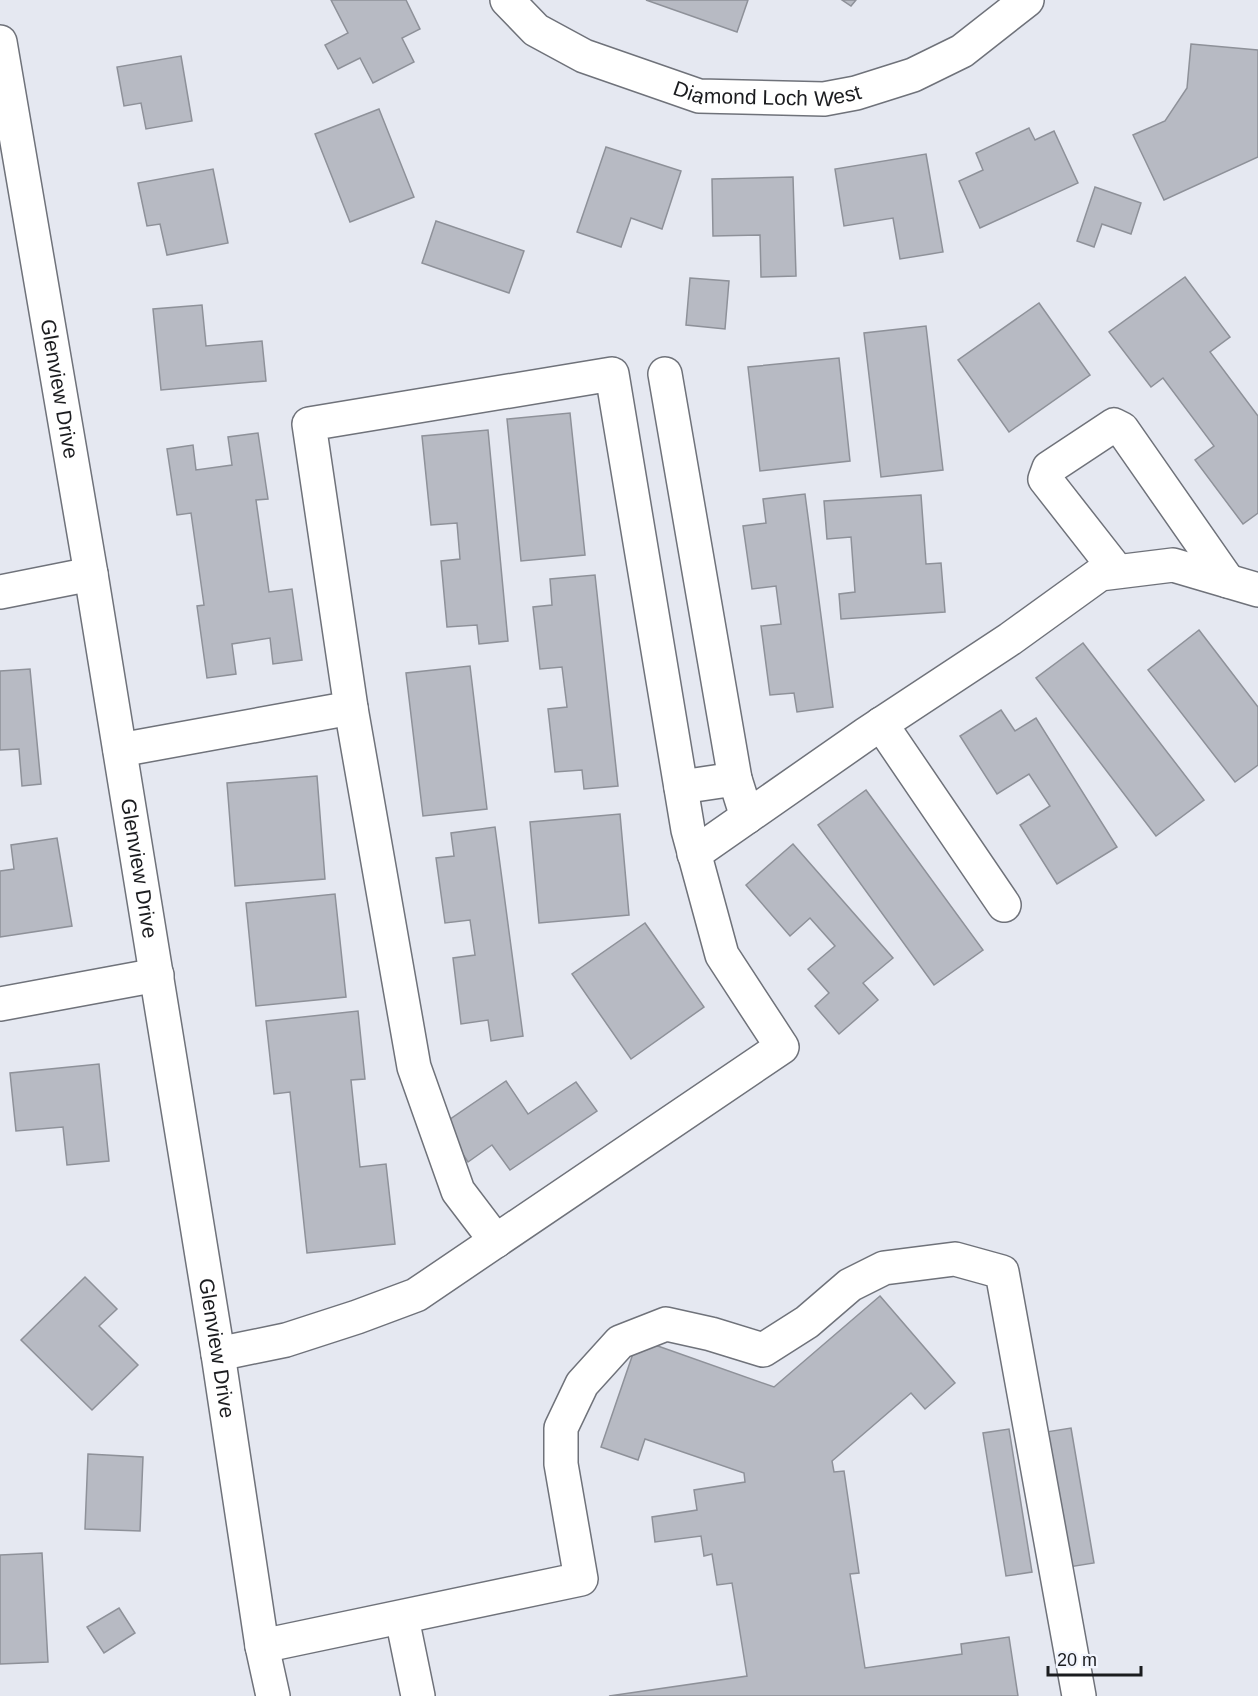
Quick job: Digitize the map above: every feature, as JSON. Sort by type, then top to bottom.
[{"type":"main road","name":"Diamond Loch West","points":[[507,0],[536,30],[584,56],[699,96],[824,99],[856,93],[913,75],[952,56],[962,51],[1027,0]]},
{"type":"main road","name":"Glenview Drive","points":[[0,42],[91,574],[218,1354],[262,1646],[273,1696]]},
{"type":"main road","points":[[218,1354],[286,1340],[416,1295],[496,1241],[782,1047],[722,955],[694,854],[612,374],[309,424],[351,708],[414,1067],[458,1191],[496,1241]]},
{"type":"main road","points":[[665,374],[735,779],[747,817]]},
{"type":"main road","points":[[1117,571],[1045,479],[1049,468],[1114,425],[1122,429],[1243,585]]},
{"type":"main road","points":[[694,854],[881,724],[1010,639],[1100,574],[1173,565],[1243,585]]},
{"type":"main road","points":[[0,592],[91,574]]},
{"type":"main road","points":[[120,750],[351,708]]},
{"type":"main road","points":[[881,724],[1004,905]]},
{"type":"main road","points":[[681,787],[735,779]]},
{"type":"main road","points":[[0,1004],[157,975]]},
{"type":"main road","points":[[262,1646],[581,1580],[561,1464],[561,1428],[582,1384],[620,1342],[666,1324],[711,1334],[763,1350],[807,1322],[850,1285],[884,1268],[955,1258],[1002,1272],[1079,1696]]},
{"type":"main road","points":[[402,1617],[418,1696]]},
{"type":"building","points":[[331,0],[406,0],[420,29],[402,38],[414,62],[373,83],[360,58],[338,69],[325,45],[348,33]]},
{"type":"building","points":[[646,0],[748,0],[737,32]]},
{"type":"building","points":[[842,0],[856,0],[851,6]]},
{"type":"building","points":[[1191,44],[1258,50],[1258,157],[1164,200],[1133,135],[1165,121],[1187,88]]},
{"type":"building","points":[[181,56],[192,121],[146,129],[141,103],[124,106],[117,67]]},
{"type":"building","points":[[379,109],[414,197],[350,222],[315,134]]},
{"type":"building","points":[[1029,128],[1035,140],[1054,131],[1078,183],[980,228],[959,181],[983,170],[976,153]]},
{"type":"building","points":[[606,147],[681,171],[662,229],[631,218],[621,247],[577,232]]},
{"type":"building","points":[[926,154],[943,252],[900,259],[893,218],[844,226],[835,169]]},
{"type":"building","points":[[213,169],[228,243],[167,255],[160,224],[147,226],[138,183]]},
{"type":"building","points":[[793,177],[796,276],[761,277],[760,235],[713,236],[712,179]]},
{"type":"building","points":[[1095,187],[1141,203],[1131,234],[1102,224],[1094,247],[1077,241]]},
{"type":"building","points":[[436,221],[524,251],[509,293],[422,263]]},
{"type":"building","points":[[1185,277],[1230,337],[1210,352],[1258,416],[1258,513],[1243,524],[1195,460],[1214,446],[1163,378],[1151,387],[1109,332]]},
{"type":"building","points":[[690,278],[729,281],[725,329],[686,325]]},
{"type":"building","points":[[1039,303],[1090,375],[1009,432],[958,360]]},
{"type":"building","points":[[202,305],[206,346],[262,341],[266,381],[161,390],[153,309]]},
{"type":"building","points":[[926,326],[943,470],[881,477],[864,333]]},
{"type":"building","points":[[839,358],[850,461],[760,471],[748,367]]},
{"type":"building","points":[[570,413],[585,555],[521,561],[507,419]]},
{"type":"building","points":[[488,430],[508,641],[479,644],[477,625],[447,627],[441,561],[460,559],[457,523],[431,525],[422,436]]},
{"type":"building","points":[[258,433],[268,499],[256,500],[269,592],[292,589],[302,660],[273,664],[270,638],[232,644],[236,674],[207,678],[197,606],[204,605],[191,513],[177,515],[167,449],[193,445],[196,470],[232,465],[228,437]]},
{"type":"building","points":[[805,494],[833,707],[797,712],[794,693],[770,695],[761,626],[781,624],[776,586],[752,589],[743,526],[766,523],[763,499]]},
{"type":"building","points":[[921,495],[926,564],[941,563],[945,612],[841,619],[839,594],[855,592],[851,537],[827,539],[824,501]]},
{"type":"building","points":[[595,575],[618,786],[584,789],[582,770],[555,772],[548,709],[567,707],[562,667],[540,669],[533,607],[552,605],[550,579]]},
{"type":"building","points":[[1199,630],[1258,707],[1258,765],[1235,782],[1148,670]]},
{"type":"building","points":[[1083,643],[1204,800],[1156,836],[1036,678]]},
{"type":"building","points":[[470,666],[487,809],[423,816],[406,673]]},
{"type":"building","points":[[30,669],[41,784],[22,786],[19,749],[0,750],[0,671]]},
{"type":"building","points":[[1001,710],[1015,731],[1036,718],[1117,847],[1057,884],[1020,825],[1050,806],[1029,774],[997,794],[960,736]]},
{"type":"building","points":[[317,776],[325,879],[235,886],[227,783]]},
{"type":"building","points":[[866,790],[983,950],[934,985],[818,825]]},
{"type":"building","points":[[620,814],[629,915],[539,923],[530,822]]},
{"type":"building","points":[[495,827],[523,1036],[491,1041],[488,1020],[461,1024],[453,958],[475,955],[470,920],[445,923],[436,858],[454,856],[451,833]]},
{"type":"building","points":[[57,838],[72,926],[0,937],[0,871],[14,869],[11,845]]},
{"type":"building","points":[[793,844],[893,958],[863,983],[878,1000],[839,1034],[815,1006],[829,993],[808,969],[835,946],[810,918],[790,936],[746,885]]},
{"type":"building","points":[[335,894],[346,997],[256,1006],[246,903]]},
{"type":"building","points":[[645,923],[704,1007],[631,1059],[572,974]]},
{"type":"building","points":[[358,1011],[365,1079],[351,1080],[360,1167],[386,1164],[395,1244],[307,1253],[290,1092],[274,1094],[266,1021]]},
{"type":"building","points":[[99,1064],[109,1161],[67,1165],[63,1127],[16,1131],[10,1073]]},
{"type":"building","points":[[506,1081],[528,1114],[576,1082],[597,1111],[510,1170],[492,1145],[468,1162],[443,1124]]},
{"type":"building","points":[[85,1277],[117,1309],[99,1326],[138,1365],[92,1410],[21,1340]]},
{"type":"building","points":[[880,1296],[955,1383],[925,1409],[911,1393],[832,1461],[834,1472],[844,1471],[859,1573],[850,1574],[865,1668],[962,1654],[961,1644],[1009,1637],[1018,1696],[609,1696],[747,1676],[732,1583],[717,1585],[712,1554],[704,1556],[701,1536],[655,1542],[652,1517],[697,1510],[694,1490],[745,1482],[744,1473],[645,1439],[638,1460],[601,1447],[638,1339],[774,1387]]},
{"type":"building","points":[[1071,1428],[1094,1563],[1069,1567],[1046,1432]]},
{"type":"building","points":[[1009,1429],[1032,1572],[1006,1576],[983,1433]]},
{"type":"building","points":[[88,1454],[143,1457],[140,1531],[85,1529]]},
{"type":"building","points":[[42,1553],[48,1662],[0,1664],[0,1555]]},
{"type":"building","points":[[119,1608],[135,1633],[104,1653],[87,1627]]}]
